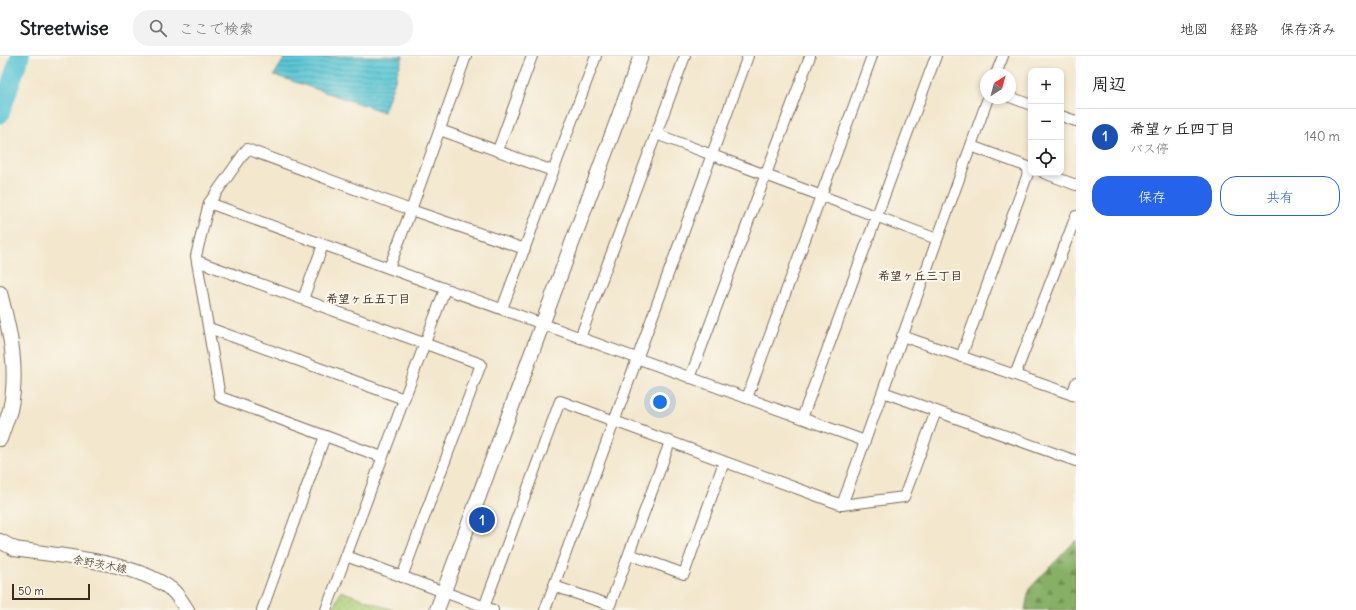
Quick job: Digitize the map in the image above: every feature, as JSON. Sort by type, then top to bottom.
[{"type":"street","points":[[389,268],[466,56]]},
{"type":"street","points":[[498,150],[532,56]]},
{"type":"street","points":[[502,310],[596,56]]},
{"type":"street","points":[[437,610],[641,56]]},
{"type":"street","points":[[580,338],[685,56]]},
{"type":"street","points":[[545,610],[748,56]]},
{"type":"street","points":[[690,378],[810,56]]},
{"type":"street","points":[[748,398],[872,56]]},
{"type":"street","points":[[802,418],[936,56]]},
{"type":"street","points":[[998,68],[1003,56]]},
{"type":"street","points":[[1016,99],[1028,104]]},
{"type":"street","points":[[842,505],[986,104]]},
{"type":"street","points":[[1064,117],[1076,121]]},
{"type":"street","points":[[440,130],[553,170]]},
{"type":"street","points":[[656,134],[937,239]]},
{"type":"street","points":[[971,146],[1028,167]]},
{"type":"street","points":[[382,457],[220,397],[196,256],[209,203],[248,149],[411,210],[525,249]]},
{"type":"street","points":[[961,357],[1028,173]]},
{"type":"street","points":[[1052,176],[1076,185]]},
{"type":"street","points":[[209,203],[865,441]]},
{"type":"street","points":[[1015,375],[1076,216]]},
{"type":"street","points":[[303,299],[323,244]]},
{"type":"street","points":[[197,261],[481,364],[402,577]]},
{"type":"street","points":[[326,610],[445,288]]},
{"type":"street","points":[[0,292],[13,354],[14,384],[10,410],[0,439]]},
{"type":"street","points":[[209,328],[404,398]]},
{"type":"street","points":[[902,336],[1074,396],[1076,383]]},
{"type":"street","points":[[883,392],[1076,461]]},
{"type":"street","points":[[346,556],[486,609],[560,401],[842,505],[904,497],[936,411]]},
{"type":"street","points":[[262,610],[325,436]]},
{"type":"street","points":[[554,586],[610,605],[670,442]]},
{"type":"street","points":[[629,554],[684,574],[724,462]]},
{"type":"street","name":"余野茨木線","points":[[0,541],[15,549],[131,569],[155,578],[174,591],[187,610]]},
{"type":"green space","points":[[1076,540],[1076,610],[1025,610],[1029,589]]},
{"type":"green space","points":[[341,591],[393,610],[333,610]]},
{"type":"water","points":[[286,56],[403,56],[384,112],[274,75]]},
{"type":"waterway","points":[[0,114],[20,56]]},
{"type":"place","name":"希望ヶ丘四丁目","points":[[482,520]]},
{"type":"district","name":"希望ヶ丘三丁目","points":[[920,275]]},
{"type":"district","name":"希望ヶ丘五丁目","points":[[368,298]]}]
